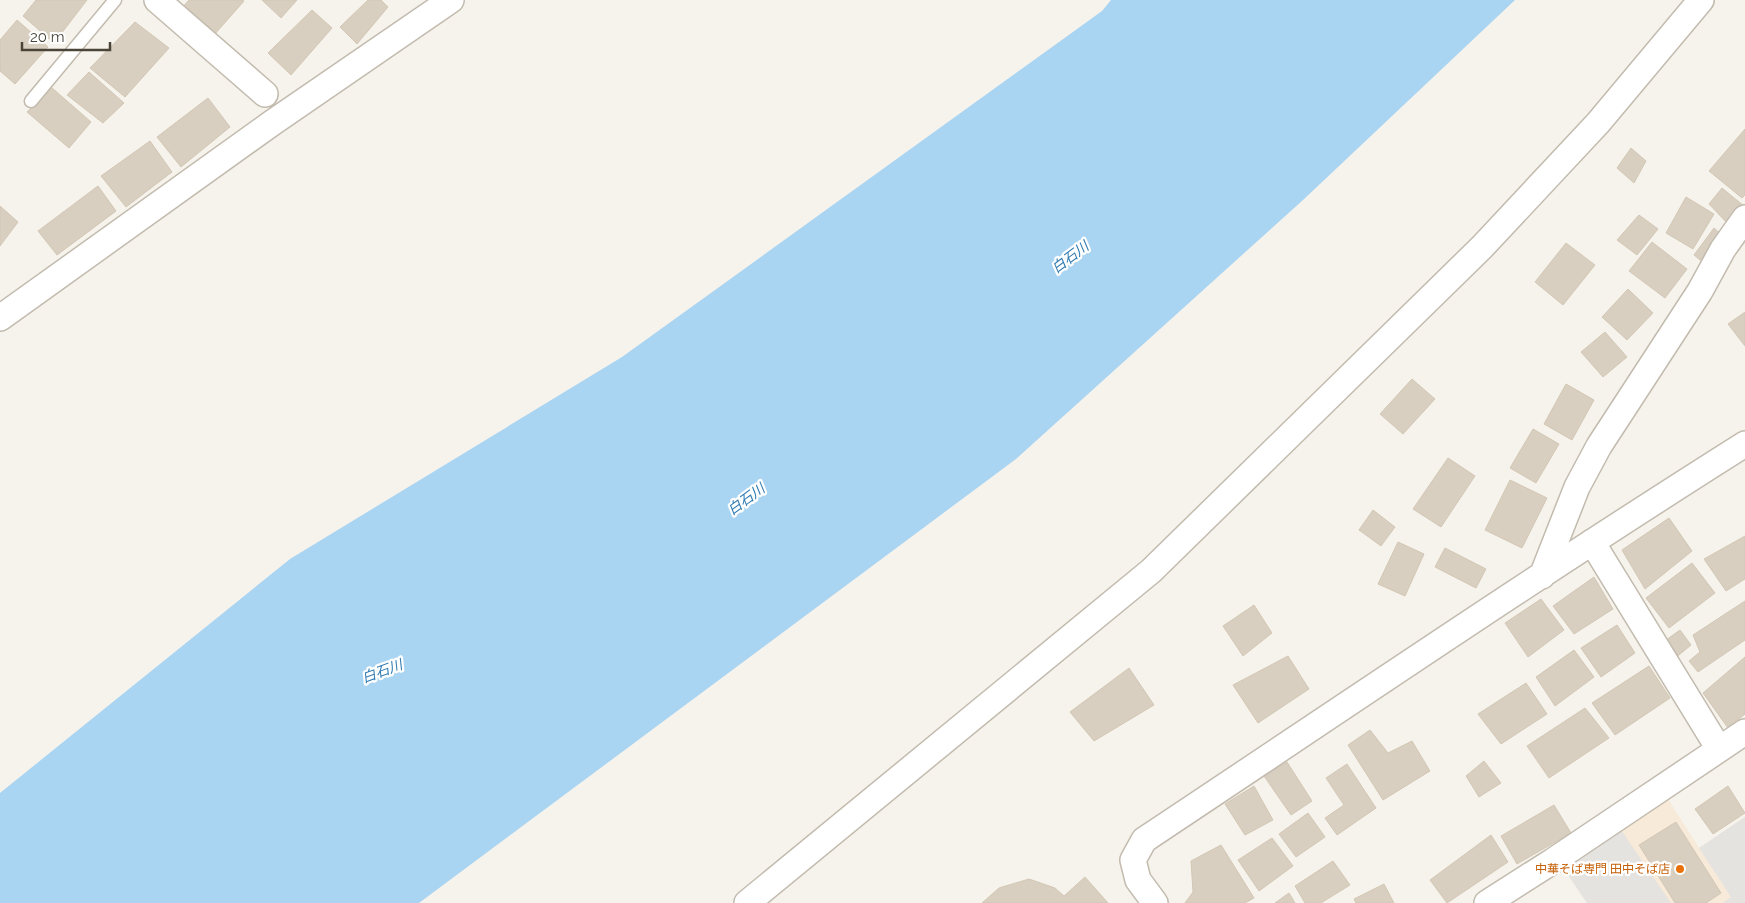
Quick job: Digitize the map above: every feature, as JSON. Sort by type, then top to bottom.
[{"type":"street","points":[[157,0],[265,94]]},
{"type":"street","points":[[0,318],[272,123],[451,0]]},
{"type":"street","points":[[747,903],[1151,570],[1482,247],[1598,123],[1701,0]]},
{"type":"street","points":[[1542,576],[1577,487],[1599,446],[1700,291],[1723,249],[1745,218]]},
{"type":"street","points":[[1155,903],[1138,880],[1133,860],[1144,840],[1347,703],[1745,444]]},
{"type":"street","points":[[1592,542],[1719,749]]},
{"type":"street","points":[[1487,903],[1745,732]]},
{"type":"lane","points":[[31,101],[114,0]]},
{"type":"shaded area","points":[[1668,799],[1699,848],[1745,817],[1745,903],[1587,903],[1564,869]]},
{"type":"shaded area","points":[[1745,817],[1745,903],[1723,903],[1731,897],[1699,848]]},
{"type":"shaded area","points":[[1621,830],[1671,903],[1587,903],[1564,869]]},
{"type":"water","name":"白石川","points":[[1111,0],[1515,0],[1303,200],[1016,459],[419,903],[0,903],[0,793],[290,559],[622,357],[1102,11]]},
{"type":"building","points":[[36,0],[87,0],[54,43],[23,16]]},
{"type":"building","points":[[189,0],[244,1],[214,35],[181,9]]},
{"type":"building","points":[[262,0],[297,0],[281,18]]},
{"type":"building","points":[[368,0],[381,0],[388,7],[357,44],[340,27]]},
{"type":"building","points":[[312,10],[332,28],[291,75],[268,53]]},
{"type":"building","points":[[17,20],[48,47],[15,84],[0,71],[0,40]]},
{"type":"building","points":[[135,22],[169,48],[125,97],[90,68]]},
{"type":"building","points":[[89,72],[124,103],[103,123],[67,95]]},
{"type":"building","points":[[51,87],[91,122],[69,148],[27,112]]},
{"type":"building","points":[[208,98],[230,127],[181,167],[157,137]]},
{"type":"building","points":[[1745,129],[1745,195],[1742,198],[1709,171]]},
{"type":"building","points":[[150,141],[172,172],[126,207],[101,176]]},
{"type":"building","points":[[1631,148],[1646,161],[1634,183],[1617,168]]},
{"type":"building","points":[[98,186],[116,211],[57,255],[38,231]]},
{"type":"building","points":[[1722,188],[1744,206],[1729,225],[1709,204]]},
{"type":"building","points":[[1686,197],[1714,214],[1693,249],[1666,233]]},
{"type":"building","points":[[0,206],[18,222],[0,246]]},
{"type":"building","points":[[1639,215],[1658,229],[1637,255],[1617,240]]},
{"type":"building","points":[[1714,228],[1725,238],[1705,264],[1694,255]]},
{"type":"building","points":[[1652,242],[1687,269],[1665,298],[1629,271]]},
{"type":"building","points":[[1566,243],[1595,265],[1563,305],[1535,282]]},
{"type":"building","points":[[1628,289],[1653,313],[1627,340],[1602,317]]},
{"type":"building","points":[[1745,312],[1745,346],[1728,324]]},
{"type":"building","points":[[1605,332],[1627,357],[1603,377],[1581,352]]},
{"type":"building","points":[[1412,379],[1435,399],[1403,434],[1380,414]]},
{"type":"building","points":[[1566,384],[1594,400],[1572,440],[1544,424]]},
{"type":"building","points":[[1533,429],[1559,444],[1536,483],[1510,468]]},
{"type":"building","points":[[1448,458],[1475,476],[1441,527],[1413,509]]},
{"type":"building","points":[[1510,480],[1547,498],[1522,548],[1485,530]]},
{"type":"building","points":[[1373,510],[1395,527],[1381,546],[1359,530]]},
{"type":"building","points":[[1669,518],[1692,551],[1645,589],[1622,550]]},
{"type":"building","points":[[1745,536],[1745,579],[1726,591],[1704,559]]},
{"type":"building","points":[[1398,542],[1424,554],[1405,596],[1378,584]]},
{"type":"building","points":[[1445,548],[1486,569],[1476,588],[1435,567]]},
{"type":"building","points":[[1692,563],[1715,593],[1669,628],[1646,598]]},
{"type":"building","points":[[1594,577],[1613,609],[1574,634],[1553,606]]},
{"type":"building","points":[[1541,599],[1564,630],[1528,657],[1505,623]]},
{"type":"building","points":[[1745,601],[1745,640],[1698,672],[1689,661],[1700,652],[1693,635]]},
{"type":"building","points":[[1254,605],[1272,633],[1243,656],[1223,626]]},
{"type":"building","points":[[1617,625],[1635,653],[1601,677],[1581,648]]},
{"type":"building","points":[[1680,630],[1691,645],[1674,659],[1662,643]]},
{"type":"building","points":[[1574,650],[1594,677],[1555,706],[1536,677]]},
{"type":"building","points":[[1288,656],[1309,689],[1258,723],[1233,685]]},
{"type":"building","points":[[1745,657],[1745,714],[1728,728],[1703,693]]},
{"type":"building","points":[[1649,666],[1670,698],[1615,735],[1592,703]]},
{"type":"building","points":[[1129,668],[1154,705],[1094,741],[1070,712]]},
{"type":"building","points":[[1526,683],[1547,714],[1501,744],[1478,714]]},
{"type":"building","points":[[1585,708],[1609,738],[1549,778],[1527,746]]},
{"type":"building","points":[[1370,730],[1388,753],[1412,741],[1430,771],[1383,800],[1348,745]]},
{"type":"building","points":[[1484,761],[1501,783],[1479,797],[1466,776]]},
{"type":"building","points":[[1287,762],[1312,801],[1291,815],[1264,776]]},
{"type":"building","points":[[1347,764],[1376,808],[1337,835],[1325,818],[1344,805],[1326,778]]},
{"type":"building","points":[[1254,786],[1273,820],[1245,835],[1225,804]]},
{"type":"building","points":[[1728,786],[1745,813],[1713,834],[1695,809]]},
{"type":"building","points":[[1554,805],[1571,833],[1517,864],[1501,836]]},
{"type":"building","points":[[1308,813],[1325,837],[1296,857],[1279,834]]},
{"type":"building","name":"中華そば専門 田中そば店","points":[[1676,822],[1721,893],[1706,903],[1675,903],[1639,845]]},
{"type":"building","points":[[1491,835],[1508,862],[1447,903],[1430,880]]},
{"type":"building","points":[[1272,838],[1293,866],[1259,891],[1238,860]]},
{"type":"building","points":[[1221,845],[1254,898],[1245,903],[1185,903],[1193,892],[1191,861]]},
{"type":"building","points":[[1333,861],[1350,885],[1321,903],[1305,903],[1295,886]]},
{"type":"building","points":[[1085,877],[1108,903],[982,903],[999,888],[1029,879],[1055,888],[1064,896]]},
{"type":"building","points":[[1384,884],[1394,903],[1356,903],[1354,899]]},
{"type":"building","points":[[1289,893],[1295,903],[1275,903]]},
{"type":"place","name":"中華そば専門 田中そば店","points":[[1680,869]]}]
